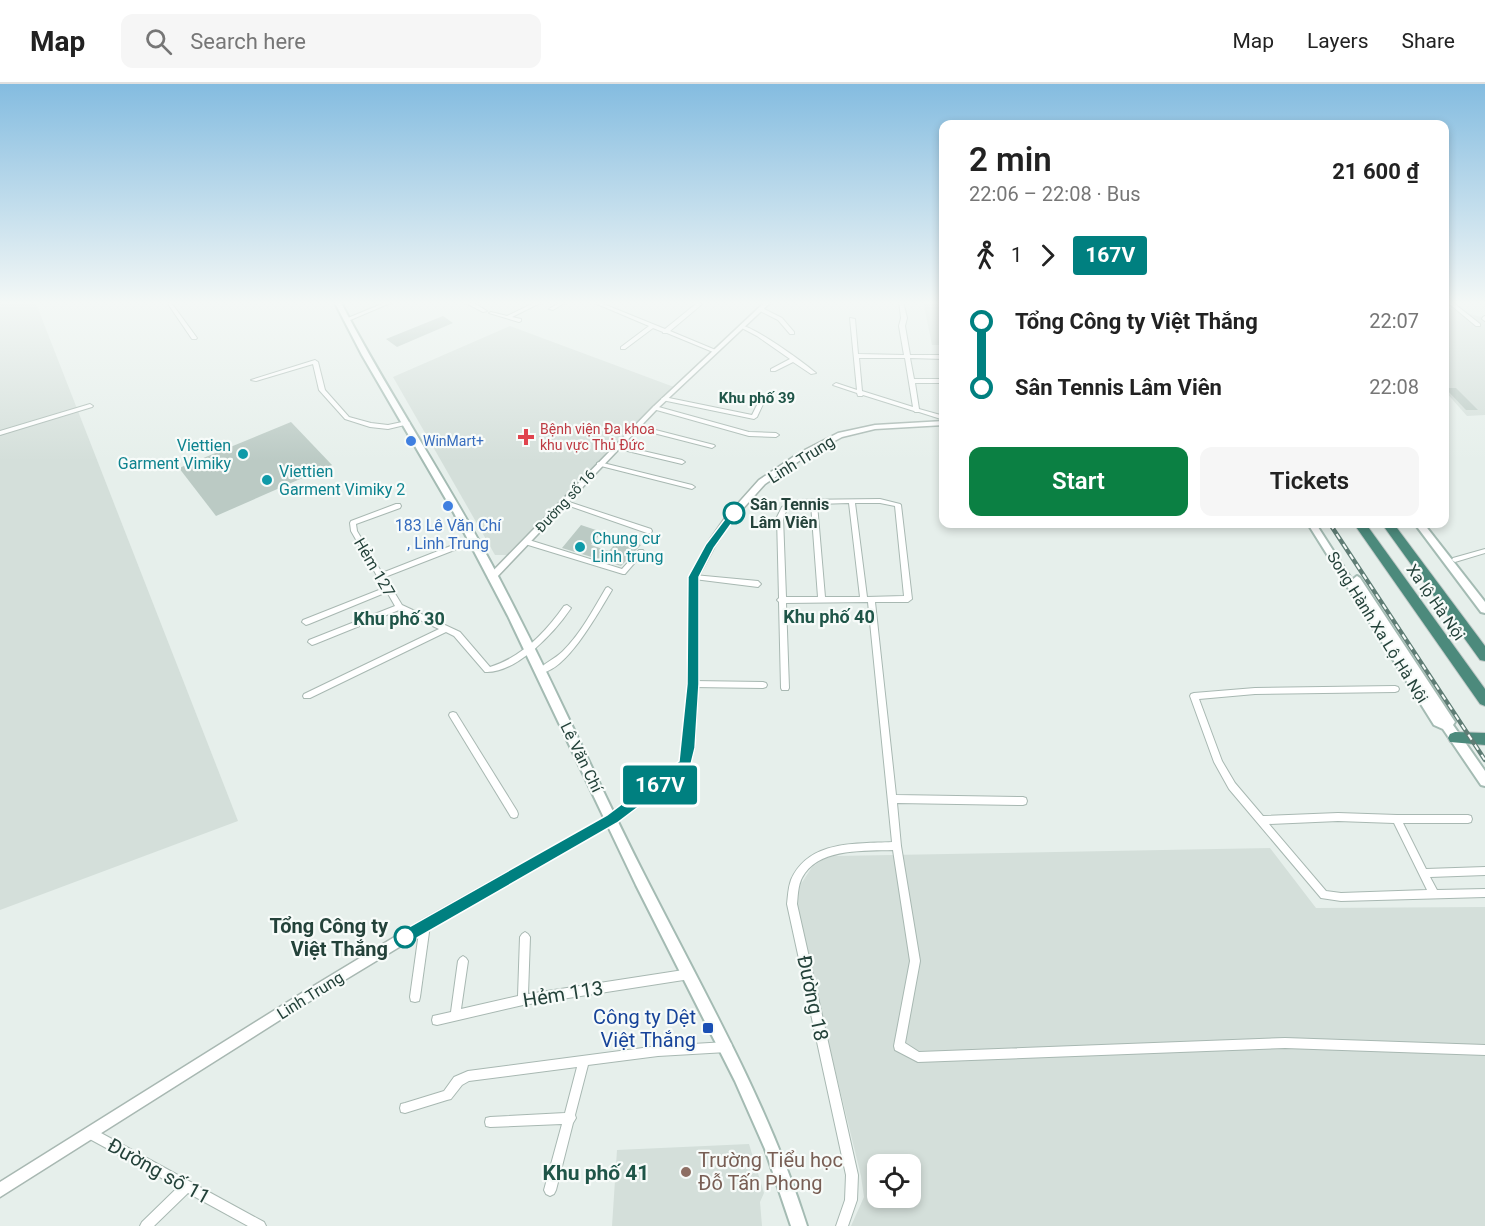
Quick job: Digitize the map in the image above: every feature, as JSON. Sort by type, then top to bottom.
[{"type":"highway","name":"Xa lộ Hà Nội","points":[[1363,528],[1485,700]]},
{"type":"highway","name":"Xa lộ Hà Nội","points":[[1371,528],[1485,689]]},
{"type":"highway","name":"Xa lộ Hà Nội","points":[[1391,528],[1485,656]]},
{"type":"highway","name":"Xa lộ Hà Nội","points":[[1401,528],[1485,640]]},
{"type":"highway","points":[[1451,732],[1485,738]]},
{"type":"main road","name":"Lê Văn Chí","points":[[366,354],[473,540],[542,671],[667,933],[727,1047],[777,1155],[798,1226]]},
{"type":"main road","name":"Song Hành Xa Lộ Hà Nội","points":[[1315,528],[1438,722],[1451,732],[1485,781]]},
{"type":"main road","name":"Song Hành Xa Lộ Hà Nội","points":[[1323,528],[1449,722],[1451,732]]},
{"type":"main road","points":[[1422,528],[1485,609]]},
{"type":"main road","points":[[1429,528],[1485,598]]},
{"type":"street","name":"Đường số 16","points":[[492,577],[636,427],[712,354]]},
{"type":"street","points":[[787,354],[813,374]]},
{"type":"street","points":[[860,394],[857,356],[939,357]]},
{"type":"street","points":[[909,357],[917,411]]},
{"type":"street","points":[[773,370],[794,359]]},
{"type":"street","points":[[254,380],[315,362],[322,390],[347,418],[370,425],[388,427],[407,423]]},
{"type":"street","points":[[913,381],[939,381]]},
{"type":"street","points":[[836,386],[939,417]]},
{"type":"street","points":[[664,399],[754,417],[761,402]]},
{"type":"street","points":[[0,433],[90,406]]},
{"type":"street","points":[[655,408],[748,434],[776,435]]},
{"type":"street","name":"Linh Trung","points":[[0,1190],[425,925],[612,819],[685,764],[689,748],[693,684],[694,577],[710,546],[744,501],[762,482],[802,455],[840,435],[862,428],[939,423]]},
{"type":"street","points":[[636,427],[712,446]]},
{"type":"street","points":[[617,447],[682,462]]},
{"type":"street","points":[[599,465],[692,487]]},
{"type":"street","points":[[781,600],[908,599],[898,505],[880,501],[797,502],[784,509],[780,518],[781,600],[785,688]]},
{"type":"street","points":[[563,502],[649,531]]},
{"type":"street","points":[[814,502],[822,600]]},
{"type":"street","points":[[852,503],[868,599],[897,846],[915,961],[899,1046],[918,1057],[1285,1042],[1485,1050]]},
{"type":"street","name":"Hẻm 127","points":[[398,506],[353,523],[354,531],[399,607],[457,634],[488,670],[530,649]]},
{"type":"street","points":[[381,576],[473,540]]},
{"type":"street","points":[[527,542],[623,572],[641,552]]},
{"type":"street","points":[[1455,560],[1485,551]]},
{"type":"street","points":[[694,577],[758,584]]},
{"type":"street","points":[[306,622],[388,589]]},
{"type":"street","points":[[542,671],[558,663],[570,652],[608,590]]},
{"type":"street","points":[[312,642],[399,607]]},
{"type":"street","points":[[530,649],[550,633],[567,608]]},
{"type":"street","points":[[308,696],[446,629]]},
{"type":"street","points":[[693,684],[763,685]]},
{"type":"street","points":[[1395,689],[1255,691],[1194,696],[1218,762],[1232,786],[1324,895],[1341,897],[1485,893]]},
{"type":"street","points":[[453,715],[514,814]]},
{"type":"street","points":[[892,799],[1023,801]]},
{"type":"street","points":[[1262,820],[1338,817],[1468,819]]},
{"type":"street","points":[[1397,819],[1434,895]]},
{"type":"street","name":"Đường 18","points":[[842,1226],[851,1200],[852,1175],[792,904],[793,891],[807,864],[822,853],[897,846]]},
{"type":"street","points":[[1423,873],[1485,871]]},
{"type":"street","points":[[415,997],[425,925]]},
{"type":"street","points":[[523,1000],[525,937]]},
{"type":"street","points":[[455,1016],[463,962]]},
{"type":"street","name":"Hẻm 113","points":[[437,1020],[523,1000],[690,974]]},
{"type":"street","points":[[405,1108],[447,1095],[458,1081],[468,1076],[658,1052],[727,1047]]},
{"type":"street","points":[[550,1190],[571,1118],[584,1061]]},
{"type":"street","points":[[490,1122],[571,1118]]},
{"type":"street","name":"Đường số 11","points":[[90,1133],[260,1226]]},
{"type":"street","points":[[146,1226],[187,1186]]},
{"type":"shaded area","points":[[0,354],[56,354],[238,821],[0,910]]},
{"type":"shaded area","name":"Bệnh viện Đa khoa khu vực Thủ Đức","points":[[445,354],[586,354],[674,387],[511,555],[495,555],[393,377]]},
{"type":"shaded area","points":[[1449,354],[1485,354],[1485,415],[1467,416],[1449,396]]},
{"type":"shaded area","points":[[1270,848],[1316,908],[1485,907],[1485,1226],[851,1226],[864,1197],[861,1176],[794,902],[799,887],[812,867],[825,858]]},
{"type":"shaded area","name":"Trường Tiểu học Đỗ Tấn Phong","points":[[749,1144],[764,1193],[760,1202],[762,1226],[612,1226],[617,1150]]},
{"type":"building","points":[[1449,388],[1456,388],[1478,410],[1466,410],[1449,392]]},
{"type":"building","points":[[291,422],[332,465],[216,516],[179,468]]},
{"type":"building","name":"Chung cư Linh trung","points":[[581,525],[602,532],[591,545],[609,551],[620,538],[641,545],[621,566],[562,548]]},
{"type":"railway","points":[[1333,528],[1485,760]]},
{"type":"bus line","name":"167V","points":[[405,937],[612,819],[685,764],[689,748],[693,684],[692,587],[694,577],[710,546],[734,513]]},
{"type":"place","name":"Bệnh viện Đa khoa khu vực Thủ Đức","points":[[526,437]]},
{"type":"place","name":"WinMart+","points":[[411,441]]},
{"type":"place","name":"Viettien Garment Vimiky","points":[[243,454]]},
{"type":"place","name":"Viettien Garment Vimiky 2","points":[[267,480]]},
{"type":"place","name":"183 Lê Văn Chí , Linh Trung","points":[[448,506]]},
{"type":"place","name":"Sân Tennis Lâm Viên","points":[[734,513]]},
{"type":"place","name":"Chung cư Linh trung","points":[[580,547]]},
{"type":"place","name":"Tổng Công ty Việt Thắng","points":[[405,937]]},
{"type":"place","name":"Công ty Dệt Việt Thắng","points":[[708,1028]]},
{"type":"place","name":"Trường Tiểu học Đỗ Tấn Phong","points":[[686,1172]]},
{"type":"district","name":"Khu phố 39","points":[[757,398]]},
{"type":"district","name":"Khu phố 40","points":[[829,617]]},
{"type":"district","name":"Khu phố 30","points":[[399,619]]},
{"type":"district","name":"Khu phố 41","points":[[596,1173]]}]
